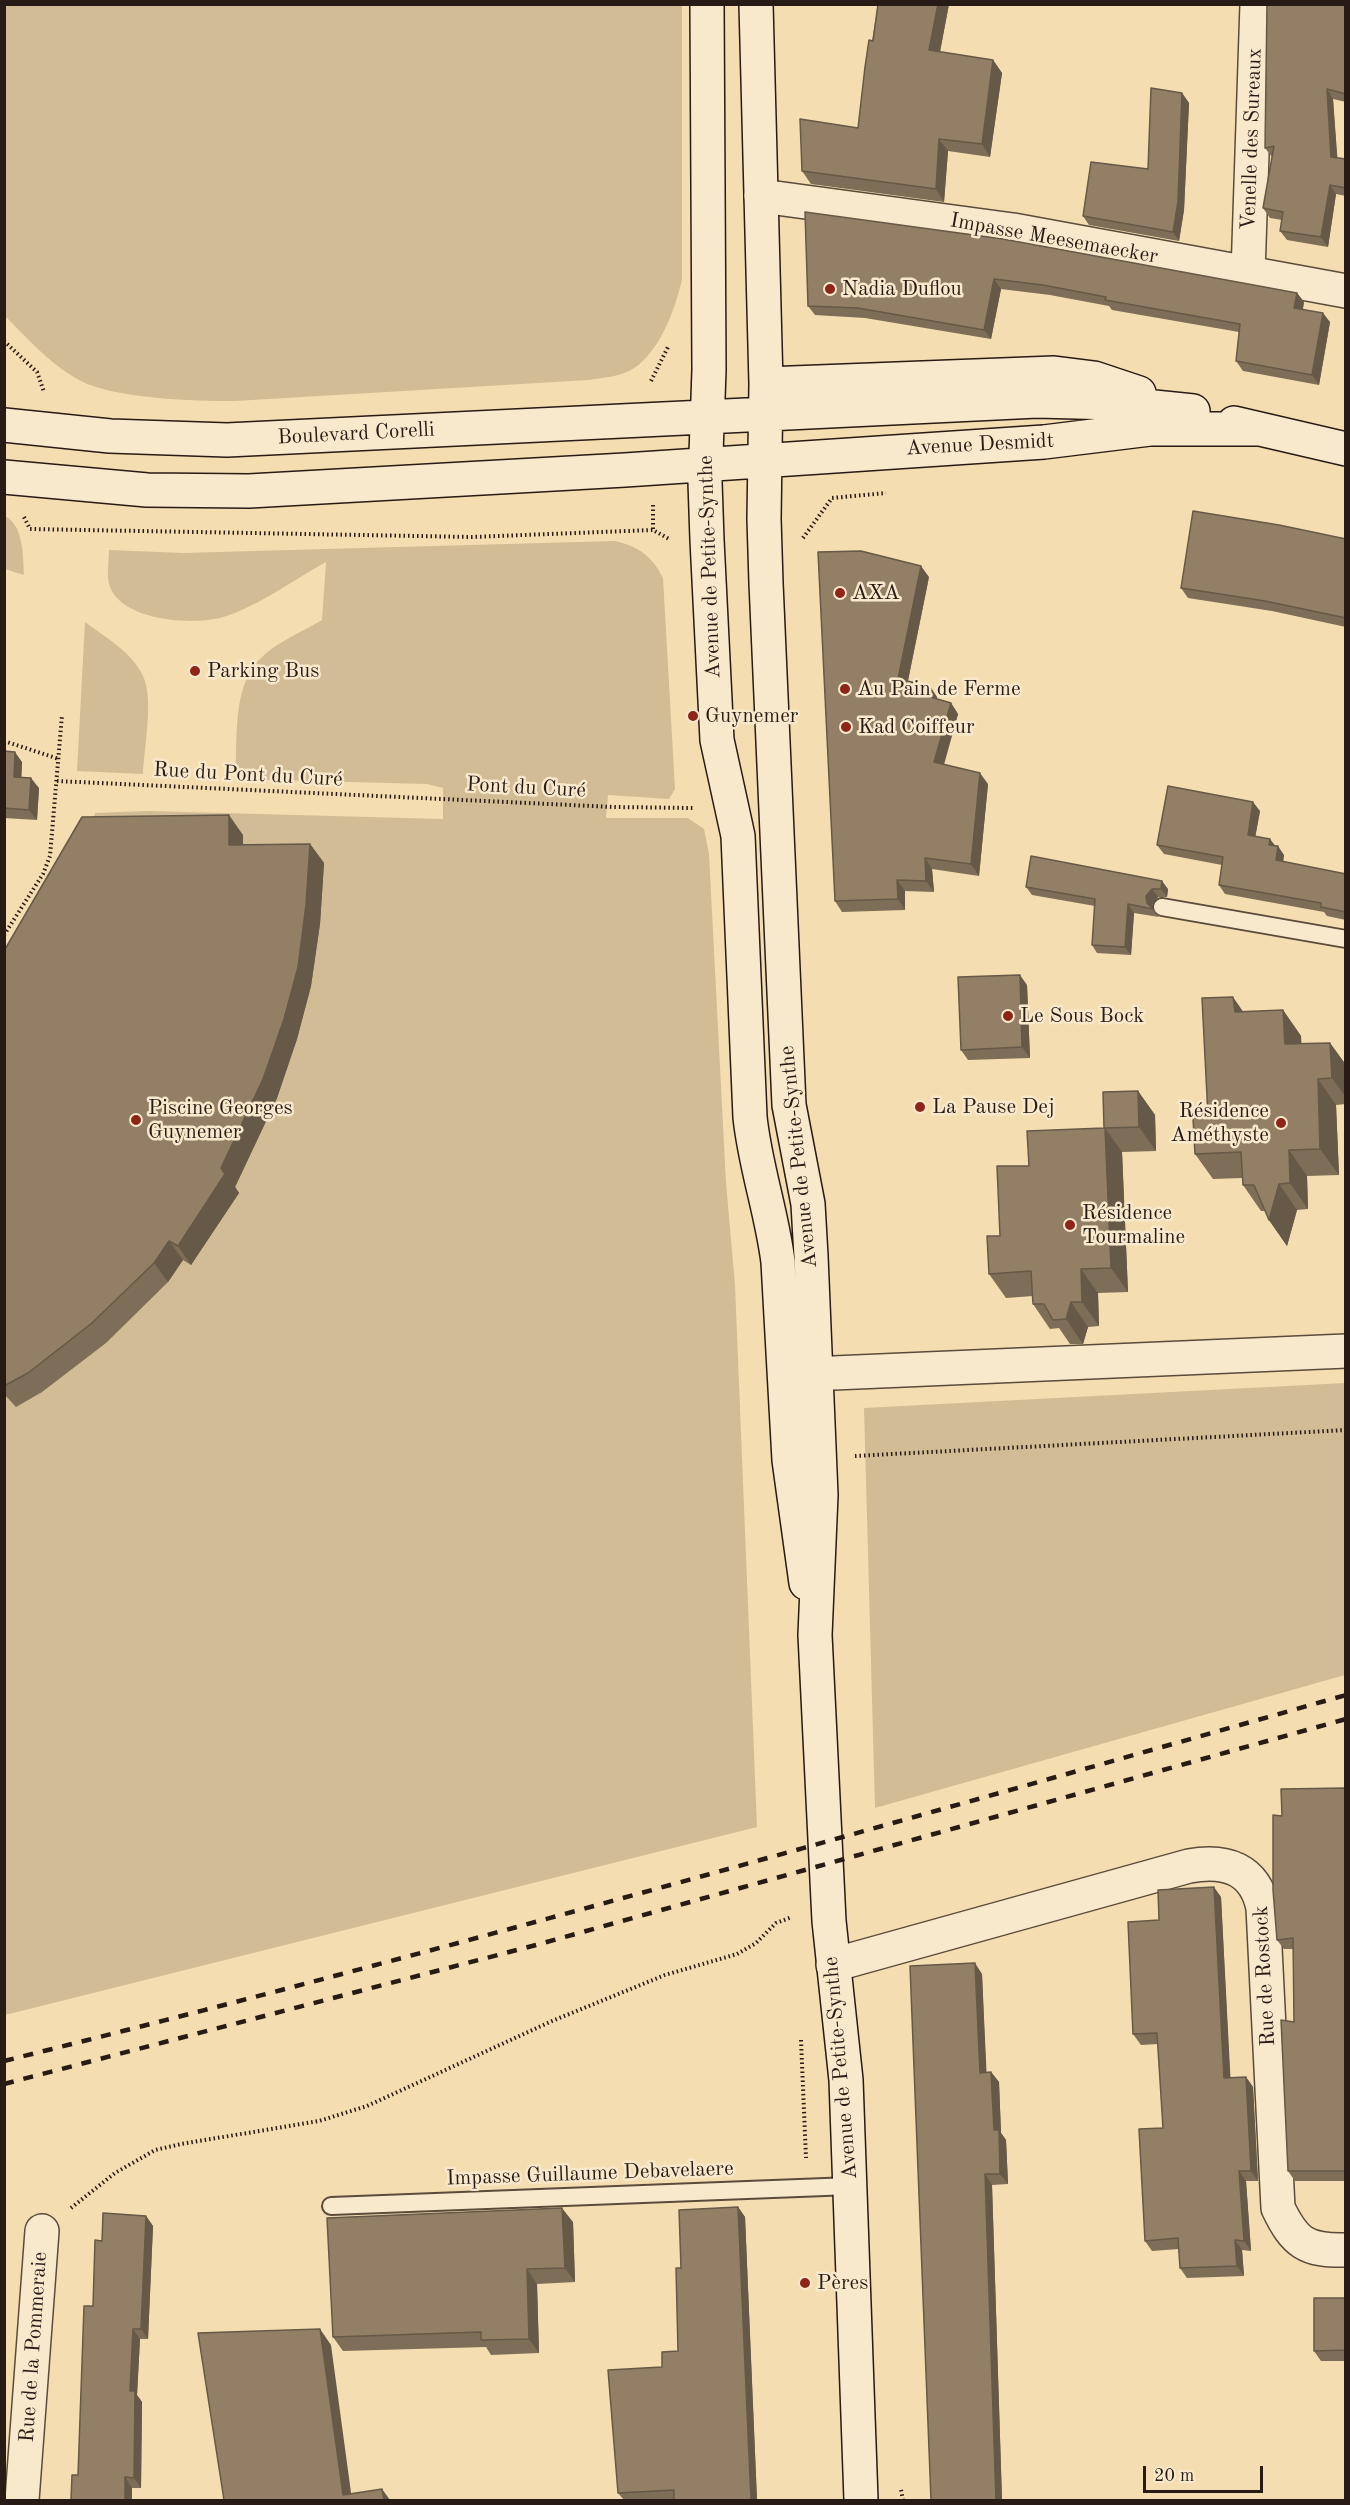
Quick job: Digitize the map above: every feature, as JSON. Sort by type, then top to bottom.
[{"type":"main road","name":"Avenue de Petite-Synthe","points":[[707,4],[708,416],[706,465],[717,740],[733,809],[739,853],[753,1144],[820,1459],[821,1543],[815,1635],[828,1908],[844,2055],[851,2186],[861,2500]]},
{"type":"main road","name":"Avenue de Petite-Synthe","points":[[756,4],[766,398],[766,583],[789,1105],[808,1204],[794,1511],[815,1635]]},
{"type":"main road","name":"Venelle des Sureaux","points":[[1248,274],[1257,4]]},
{"type":"main road","name":"Impasse Meesemaecker","points":[[761,196],[1013,230],[1346,291]]},
{"type":"main road","name":"Avenue Desmidt","points":[[708,416],[766,398],[1054,372],[1101,380],[1254,429],[1346,448]]},
{"type":"main road","name":"Boulevard Corelli","points":[[4,425],[99,435],[227,440],[708,416]]},
{"type":"main road","name":"Avenue Desmidt","points":[[706,465],[766,459],[1060,441],[1167,428],[1254,429]]},
{"type":"main road","points":[[4,477],[147,490],[249,491],[706,465]]},
{"type":"main road","points":[[801,1375],[1346,1351]]},
{"type":"main road","name":"Rue de Rostock","points":[[833,1965],[1189,1866],[1214,1864],[1243,1873],[1256,1883],[1263,1908],[1278,2208],[1291,2232],[1304,2244],[1327,2250],[1346,2250]]},
{"type":"main road","name":"Rue de la Pommeraie","points":[[22,2500],[15,2464],[42,2231]]},
{"type":"lane","points":[[1162,907],[1346,939]]},
{"type":"lane","name":"Impasse Guillaume Debavelaere","points":[[331,2206],[851,2186]]},
{"type":"path","points":[[648,387],[674,336]]},
{"type":"path","points":[[4,341],[37,372],[46,399]]},
{"type":"path","points":[[18,511],[30,529],[472,537],[654,530],[672,541]]},
{"type":"path","points":[[4,935],[43,874],[50,856],[62,715]]},
{"type":"path","points":[[4,741],[58,759]]},
{"type":"path","name":"Rue du Pont du Curé","points":[[57,781],[437,799]]},
{"type":"path","name":"Pont du Curé","points":[[437,799],[613,807],[733,809]]},
{"type":"path","points":[[820,1459],[1346,1430]]},
{"type":"path","points":[[42,2231],[115,2173],[155,2150],[319,2121],[367,2106],[552,2021],[665,1975],[737,1954],[756,1943],[776,1923],[828,1908]]},
{"type":"shaded area","points":[[4,5],[682,5],[682,279],[664,331],[649,355],[629,371],[588,380],[235,401],[135,395],[114,392],[81,381],[50,360],[5,316]]},
{"type":"shaded area","points":[[5,516],[16,527],[19,534],[23,551],[24,575],[5,569]]},
{"type":"shaded area","points":[[615,541],[638,549],[655,564],[663,578],[675,789],[669,799],[608,795],[606,818],[688,818],[704,829],[709,854],[726,1183],[735,1285],[757,1827],[5,2015],[4,976],[88,837],[95,813],[148,811],[443,819],[443,788],[427,784],[235,779],[238,713],[246,681],[253,668],[269,651],[322,620],[326,562],[262,600],[236,612],[210,620],[195,621],[144,614],[117,598],[109,583],[109,550],[183,553]]},
{"type":"shaded area","points":[[85,622],[125,653],[143,676],[148,697],[148,724],[143,774],[77,771]]},
{"type":"shaded area","points":[[1345,1383],[1345,1675],[875,1808],[864,1408]]},
{"type":"building","points":[[878,4],[938,4],[929,50],[993,60],[982,144],[939,139],[936,189],[802,171],[800,119],[858,128],[869,40],[873,41]]},
{"type":"building","points":[[1267,4],[1346,4],[1346,94],[1327,89],[1331,157],[1346,159],[1346,188],[1330,185],[1321,237],[1280,231],[1283,212],[1263,208],[1274,146],[1265,148]]},
{"type":"building","points":[[1151,88],[1182,93],[1178,201],[1173,232],[1083,216],[1091,162],[1148,169]]},
{"type":"building","points":[[805,212],[1003,239],[1297,293],[1294,308],[1323,313],[1312,375],[1236,361],[1240,324],[1105,300],[1106,297],[1043,285],[994,279],[984,330],[858,308],[808,306]]},
{"type":"building","points":[[1193,511],[1346,539],[1346,618],[1265,601],[1181,588]]},
{"type":"building","points":[[861,551],[921,566],[898,679],[930,686],[927,696],[951,703],[934,762],[980,773],[971,864],[925,858],[926,881],[897,880],[898,899],[835,901],[818,552]]},
{"type":"building","points":[[4,751],[15,752],[14,777],[31,778],[29,810],[4,808]]},
{"type":"building","points":[[1168,786],[1253,802],[1248,835],[1270,839],[1269,845],[1278,846],[1276,860],[1346,874],[1346,912],[1321,907],[1321,903],[1219,885],[1223,857],[1157,845]]},
{"type":"building","name":"Piscine Georges Guynemer","points":[[229,815],[229,845],[310,844],[306,905],[298,967],[284,1019],[263,1079],[221,1168],[225,1174],[178,1246],[169,1241],[154,1263],[92,1323],[28,1373],[4,1386],[4,951],[82,817]]},
{"type":"building","points":[[1031,856],[1162,881],[1161,889],[1152,889],[1146,896],[1147,903],[1153,909],[1128,904],[1125,947],[1092,945],[1095,899],[1026,887]]},
{"type":"building","name":"Le Sous Bock","points":[[1020,975],[1022,1047],[961,1050],[958,977]]},
{"type":"building","name":"Résidence Améthyste","points":[[1233,997],[1235,1012],[1283,1010],[1285,1044],[1330,1043],[1332,1078],[1318,1079],[1320,1149],[1289,1150],[1290,1183],[1279,1184],[1269,1220],[1254,1185],[1243,1185],[1241,1152],[1195,1154],[1193,1118],[1208,1116],[1202,998]]},
{"type":"building","name":"Résidence Tourmaline","points":[[1138,1091],[1139,1127],[1105,1128],[1111,1268],[1081,1269],[1082,1302],[1071,1302],[1066,1319],[1053,1320],[1044,1304],[1033,1304],[1031,1271],[989,1274],[987,1236],[1000,1236],[997,1166],[1029,1166],[1027,1131],[1104,1128],[1103,1092]]},
{"type":"building","points":[[1346,1788],[1346,2171],[1288,2171],[1281,2020],[1294,2022],[1293,1938],[1277,1940],[1273,1890],[1273,1815],[1282,1816],[1281,1789]]},
{"type":"building","points":[[1214,1887],[1224,2078],[1246,2077],[1251,2171],[1239,2171],[1244,2241],[1235,2240],[1237,2266],[1180,2268],[1178,2238],[1145,2241],[1139,2129],[1163,2128],[1157,2033],[1133,2034],[1128,1922],[1159,1920],[1158,1890]]},
{"type":"building","points":[[975,1963],[980,2073],[991,2072],[994,2130],[999,2130],[1000,2174],[985,2174],[996,2500],[931,2500],[910,1966]]},
{"type":"building","points":[[738,2207],[751,2500],[674,2500],[674,2490],[618,2493],[608,2370],[662,2367],[662,2352],[678,2351],[676,2268],[681,2268],[679,2210]]},
{"type":"building","points":[[562,2208],[565,2268],[527,2269],[529,2339],[481,2340],[481,2332],[333,2337],[327,2218]]},
{"type":"building","points":[[103,2213],[146,2216],[141,2329],[133,2329],[130,2391],[135,2391],[134,2478],[125,2477],[125,2500],[71,2500],[72,2475],[78,2475],[84,2306],[93,2306],[95,2240],[102,2241]]},
{"type":"building","points":[[1314,2298],[1346,2298],[1346,2350],[1314,2351]]},
{"type":"building","points":[[320,2329],[343,2495],[382,2489],[384,2500],[224,2500],[198,2333]]},
{"type":"railway","points":[[4,2061],[509,1929],[1346,1695]]},
{"type":"railway","points":[[4,2084],[536,1945],[1346,1719]]},
{"type":"place","name":"Nadia Duflou","points":[[830,289]]},
{"type":"place","name":"AXA","points":[[840,593]]},
{"type":"place","name":"Parking Bus","points":[[195,671]]},
{"type":"place","name":"Au Pain de Ferme","points":[[845,689]]},
{"type":"place","name":"Guynemer","points":[[693,716]]},
{"type":"place","name":"Kad Coiffeur","points":[[846,727]]},
{"type":"place","name":"Le Sous Bock","points":[[1008,1016]]},
{"type":"place","name":"La Pause Dej","points":[[920,1107]]},
{"type":"place","name":"Piscine Georges Guynemer","points":[[136,1120]]},
{"type":"place","name":"Résidence Améthyste","points":[[1281,1123]]},
{"type":"place","name":"Résidence Tourmaline","points":[[1070,1225]]},
{"type":"place","name":"Pères","points":[[805,2283]]}]
